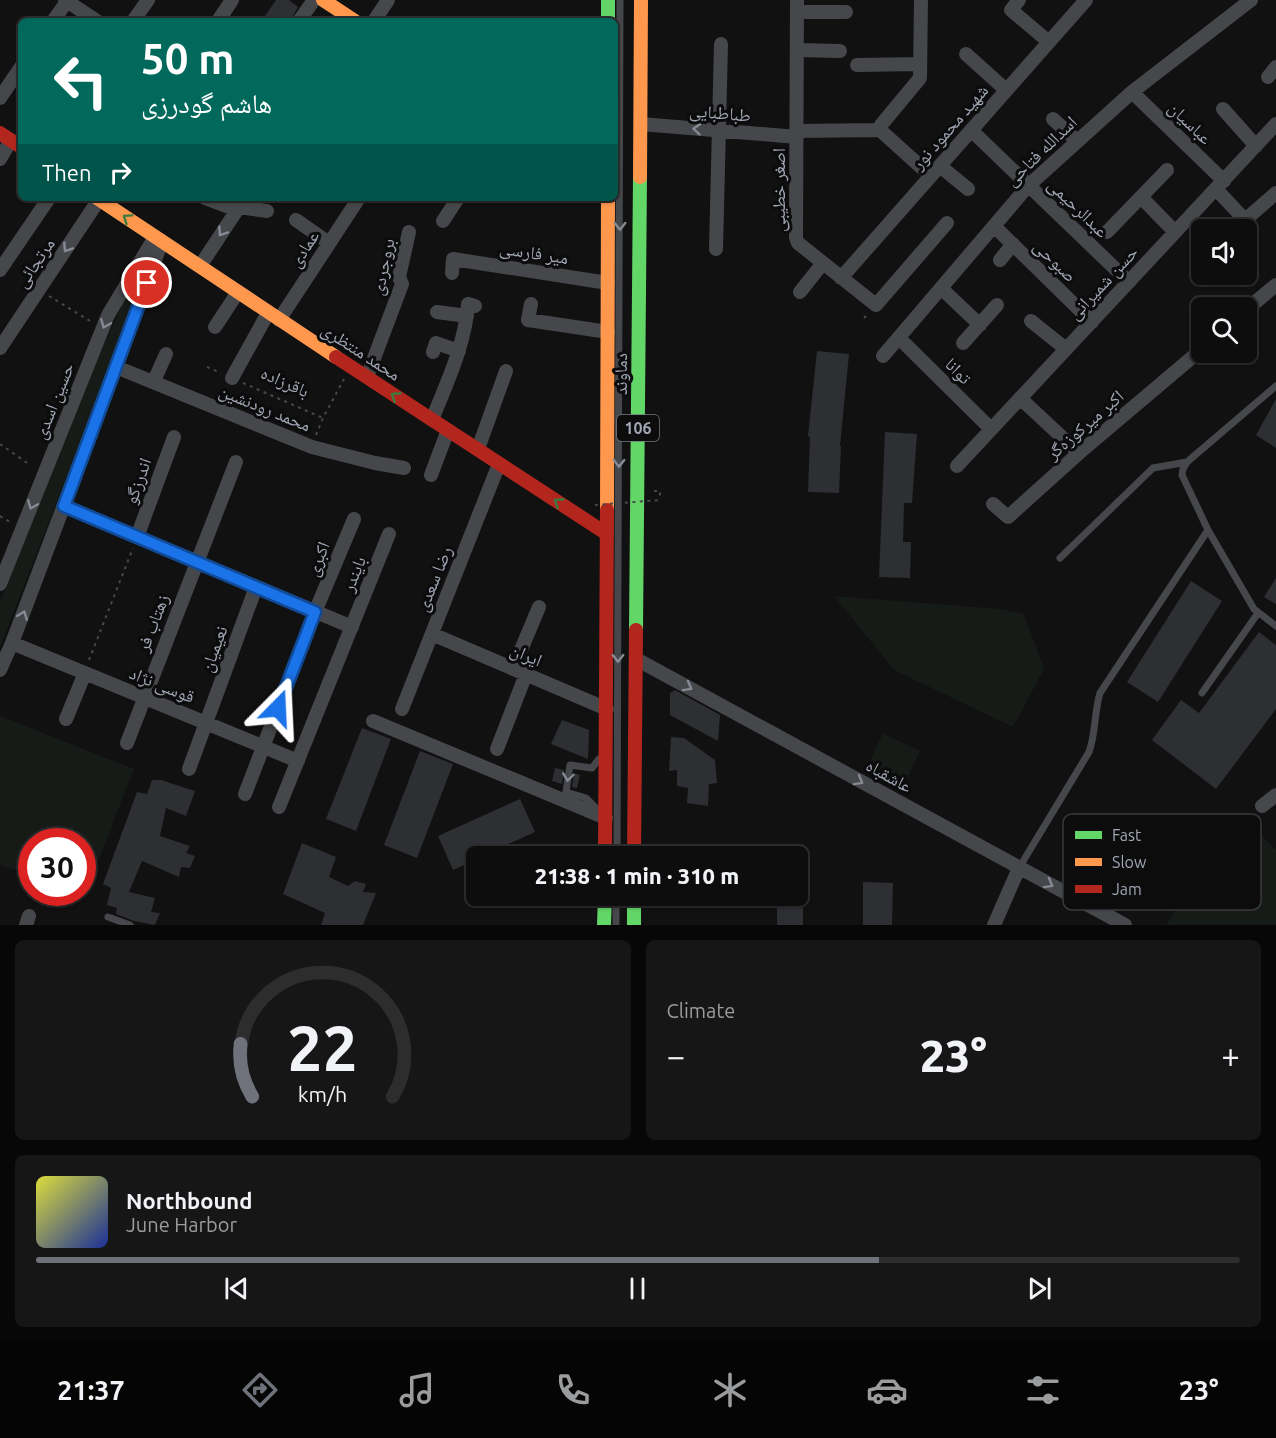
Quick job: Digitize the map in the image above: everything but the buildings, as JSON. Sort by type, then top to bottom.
[{"type":"main road","points":[[323,0],[350,18]]},
{"type":"main road","points":[[606,0],[608,18]]},
{"type":"main road","name":"دماوند","points":[[634,846],[641,18],[643,0]]},
{"type":"main road","name":"محمد منتظری","points":[[102,201],[607,534]]},
{"type":"main road","name":"دماوند","points":[[605,846],[608,201]]},
{"type":"main road","points":[[604,925],[605,906]]},
{"type":"main road","points":[[634,906],[634,925]]},
{"type":"street","points":[[55,18],[66,0],[93,18]]},
{"type":"street","points":[[135,18],[148,0]]},
{"type":"street","points":[[220,18],[232,0]]},
{"type":"street","points":[[301,18],[314,0]]},
{"type":"street","points":[[376,18],[388,0]]},
{"type":"street","points":[[921,0],[920,78],[880,125],[880,130],[935,171],[968,189]]},
{"type":"street","points":[[1019,0],[1011,10],[1049,42]]},
{"type":"street","name":"شهید محمود نور","points":[[841,278],[1086,0]]},
{"type":"street","name":"اسدالله فتاحی","points":[[884,356],[1028,186],[1132,92],[1251,0]]},
{"type":"street","points":[[797,6],[846,12]]},
{"type":"street","name":"اصغر خطیبی","points":[[797,6],[796,238],[798,243],[876,305],[947,223]]},
{"type":"street","points":[[716,249],[721,44]]},
{"type":"street","points":[[797,50],[840,51]]},
{"type":"street","points":[[966,54],[1006,90]]},
{"type":"street","points":[[857,65],[920,64]]},
{"type":"street","points":[[0,98],[18,71]]},
{"type":"street","name":"عباسیان","points":[[1132,92],[1220,185],[1245,220],[1276,193]]},
{"type":"street","points":[[1223,109],[1256,146]]},
{"type":"street","points":[[1053,119],[1077,141]]},
{"type":"street","name":"طباطبایی","points":[[641,124],[720,131],[797,134],[880,130]]},
{"type":"street","name":"حسن شمیرانی","points":[[957,466],[1276,124]]},
{"type":"street","name":"عبدالرحیمی","points":[[971,130],[1129,282]]},
{"type":"street","points":[[0,159],[11,140]]},
{"type":"street","points":[[1107,232],[1167,170]]},
{"type":"street","points":[[1141,197],[1175,232]]},
{"type":"street","points":[[0,270],[47,201]]},
{"type":"street","name":"مرتجائی","points":[[0,348],[6,327],[39,290],[98,201]]},
{"type":"street","points":[[220,201],[267,211]]},
{"type":"street","name":"عمادی","points":[[274,316],[329,243],[354,201]]},
{"type":"street","points":[[443,221],[456,201]]},
{"type":"street","points":[[200,266],[240,205]]},
{"type":"street","points":[[296,220],[329,243]]},
{"type":"street","name":"صبوحی","points":[[994,226],[1092,322]]},
{"type":"street","name":"بروجردی","points":[[366,377],[402,284],[399,277],[409,232]]},
{"type":"street","points":[[0,670],[116,367],[158,239]]},
{"type":"street","name":"حسین اسدی","points":[[0,584],[108,315],[158,239]]},
{"type":"street","points":[[1000,260],[1013,244]]},
{"type":"street","points":[[800,292],[823,263]]},
{"type":"street","points":[[487,279],[489,264]]},
{"type":"street","name":"میر فارسی","points":[[453,266],[489,264],[608,284]]},
{"type":"street","points":[[1257,301],[1276,285]]},
{"type":"street","points":[[941,288],[980,325]]},
{"type":"street","points":[[215,327],[238,292]]},
{"type":"street","points":[[531,304],[528,320],[608,332]]},
{"type":"street","points":[[963,343],[998,305]]},
{"type":"street","points":[[432,420],[470,316],[437,312]]},
{"type":"street","name":"باقرزاده","points":[[232,378],[274,316]]},
{"type":"street","points":[[1031,321],[1066,349]]},
{"type":"street","name":"توانا","points":[[899,338],[992,429]]},
{"type":"street","points":[[433,352],[436,343],[459,351]]},
{"type":"street","points":[[154,381],[166,354]]},
{"type":"street","name":"اکبر میرکوزه‌گر","points":[[993,504],[1008,517],[1079,453],[1191,358]]},
{"type":"street","name":"محمد رودنشین","points":[[116,367],[312,447],[404,468]]},
{"type":"street","points":[[478,449],[506,371]]},
{"type":"street","points":[[1020,398],[1079,453]]},
{"type":"street","points":[[431,475],[448,430]]},
{"type":"street","name":"اندرزگو","points":[[137,537],[174,437]]},
{"type":"street","name":"زهتاب فر","points":[[127,743],[236,462]]},
{"type":"street","name":"رضا سعدی","points":[[402,709],[499,464]]},
{"type":"street","points":[[64,506],[352,627]]},
{"type":"street","name":"اکبری","points":[[245,794],[315,612],[354,519]]},
{"type":"street","name":"بایندر","points":[[279,807],[389,534]]},
{"type":"street","name":"نعیمیان","points":[[189,769],[256,587]]},
{"type":"street","points":[[497,749],[539,607]]},
{"type":"street","name":"ایران","points":[[432,634],[607,709]]},
{"type":"street","name":"قوسی نژاد","points":[[12,643],[298,761]]},
{"type":"street","name":"عاشقباه","points":[[636,659],[1063,892]]},
{"type":"street","points":[[66,719],[84,673]]},
{"type":"street","points":[[373,721],[606,818]]},
{"type":"street","points":[[1262,806],[1276,795]]},
{"type":"street","points":[[994,925],[1019,868]]},
{"type":"street","name":"عاشقباه","points":[[1095,910],[1120,924]]},
{"type":"lane","points":[[617,846],[620,0]]},
{"type":"lane","points":[[626,846],[632,94]]},
{"type":"lane","points":[[1276,386],[1187,462],[1182,469],[1185,483],[1208,530],[1254,609],[1276,626]]},
{"type":"lane","points":[[1060,558],[1153,468],[1187,462]]},
{"type":"lane","points":[[1019,868],[1089,752],[1094,737],[1096,707],[1100,693],[1208,530]]},
{"type":"lane","points":[[1202,693],[1258,613]]},
{"type":"lane","points":[[606,750],[592,768],[570,765],[566,792],[586,798],[606,818]]},
{"type":"lane","points":[[616,906],[616,925]]},
{"type":"lane","points":[[626,906],[626,925]]},
{"type":"lane","points":[[108,917],[130,925]]},
{"type":"path","points":[[39,290],[87,319]]},
{"type":"path","points":[[312,447],[322,418],[350,366]]},
{"type":"path","name":"باقرزاده","points":[[207,368],[322,418]]},
{"type":"path","points":[[0,444],[30,465]]},
{"type":"path","points":[[595,505],[660,500],[660,491]]},
{"type":"path","points":[[84,673],[137,537]]},
{"type":"shaded area","points":[[145,273],[0,647],[0,602],[96,362],[130,288],[137,278]]},
{"type":"shaded area","points":[[834,596],[1000,609],[1024,614],[1044,669],[1013,727],[894,670]]},
{"type":"shaded area","points":[[0,716],[134,769],[96,866],[96,828],[18,828],[18,871],[0,865]]},
{"type":"shaded area","points":[[883,733],[920,751],[906,781],[869,763]]},
{"type":"shaded area","points":[[1261,835],[1276,850],[1276,925],[1166,925],[1176,910],[1261,910]]},
{"type":"traffic: fast","points":[[608,0],[608,18]]},
{"type":"traffic: fast","points":[[636,630],[640,177]]},
{"type":"traffic: fast","points":[[604,925],[605,906]]},
{"type":"traffic: fast","points":[[634,906],[634,925]]},
{"type":"traffic: slow","points":[[323,0],[350,18]]},
{"type":"traffic: slow","points":[[640,177],[641,0]]},
{"type":"traffic: slow","points":[[102,201],[336,357]]},
{"type":"traffic: slow","points":[[607,510],[608,201]]},
{"type":"traffic: jam","points":[[0,133],[18,145]]},
{"type":"traffic: jam","points":[[336,357],[607,534]]},
{"type":"traffic: jam","points":[[605,846],[607,510]]},
{"type":"traffic: jam","points":[[634,846],[636,630]]},
{"type":"route","points":[[147,283],[64,506],[315,612],[278,708]]}]
